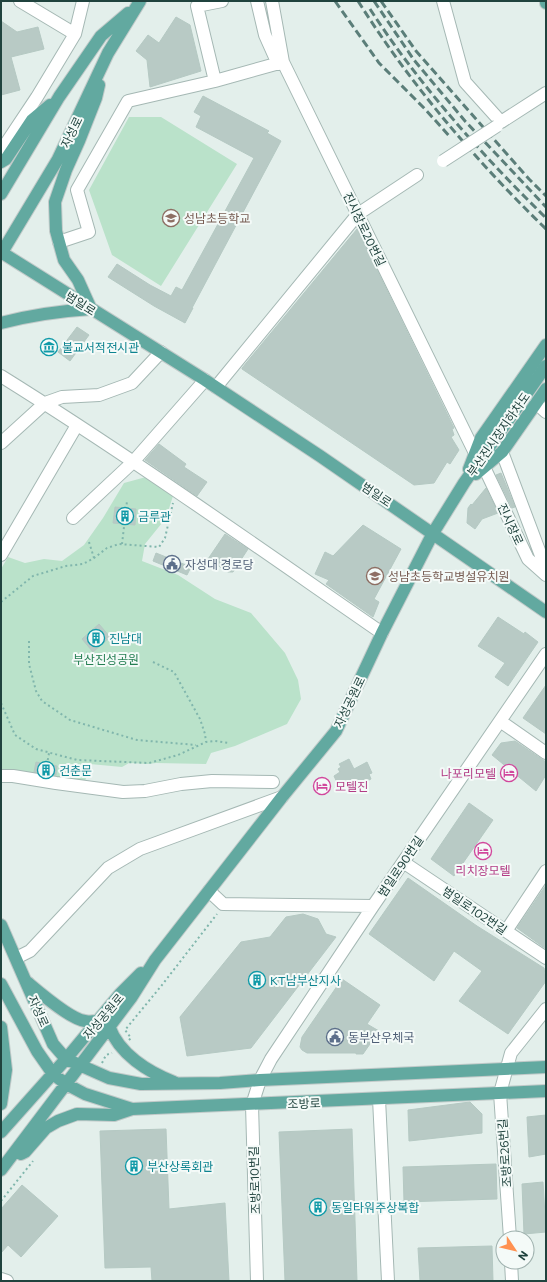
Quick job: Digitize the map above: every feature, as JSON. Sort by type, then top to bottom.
[{"type":"main road","name":"자성로","points":[[1,253],[58,159],[108,53],[138,3]]},
{"type":"main road","name":"자성로","points":[[1,194],[58,97],[101,36],[138,3]]},
{"type":"main road","points":[[1,324],[20,318],[59,311],[91,309],[78,280],[64,260],[56,231],[55,202],[66,170],[96,98],[108,53]]},
{"type":"main road","points":[[1,162],[6,159],[32,120],[58,97]]},
{"type":"main road","name":"범일로","points":[[1,253],[216,387],[433,533],[546,612]]},
{"type":"main road","points":[[433,533],[464,483],[481,438],[546,345]]},
{"type":"main road","name":"부산진시장지하차도","points":[[464,483],[546,366]]},
{"type":"main road","points":[[464,483],[502,452],[546,389]]},
{"type":"main road","name":"자성공원로","points":[[80,1065],[131,998],[155,960],[282,797],[336,731],[382,633],[433,533]]},
{"type":"main road","name":"자성로","points":[[1,925],[53,1044],[66,1059],[80,1065]]},
{"type":"main road","name":"자성공원로","points":[[53,1074],[120,994],[155,960]]},
{"type":"main road","points":[[26,981],[74,1017],[84,1022],[97,1021]]},
{"type":"main road","name":"자성로","points":[[1,984],[37,1050],[53,1074],[66,1084]]},
{"type":"main road","points":[[109,1026],[113,1037],[122,1049],[145,1067],[164,1078],[179,1084]]},
{"type":"main road","points":[[1,1028],[6,1070],[1,1104]]},
{"type":"main road","points":[[4,1166],[80,1065]]},
{"type":"main road","name":"조방로","points":[[80,1065],[109,1078],[141,1084],[220,1083],[546,1067]]},
{"type":"main road","points":[[1,1132],[53,1074]]},
{"type":"main road","name":"조방로","points":[[66,1084],[85,1094],[132,1110],[546,1091]]},
{"type":"main road","points":[[4,1166],[25,1152],[46,1128],[58,1120],[78,1114],[114,1115],[132,1110]]},
{"type":"street","points":[[20,1],[75,34]]},
{"type":"street","points":[[1,151],[37,97],[75,34],[83,1]]},
{"type":"street","points":[[215,81],[197,6],[222,1]]},
{"type":"street","points":[[59,242],[89,232],[78,190],[128,101],[215,81],[280,63],[265,35],[257,1]]},
{"type":"street","name":"진시장로20번길","points":[[272,1],[280,63],[358,214],[475,453]]},
{"type":"street","points":[[443,1],[465,82],[501,122],[546,93]]},
{"type":"street","points":[[443,160],[497,126]]},
{"type":"street","points":[[216,387],[358,214],[418,175]]},
{"type":"street","points":[[1,443],[45,403],[62,397],[100,395],[132,383],[161,352]]},
{"type":"street","points":[[1,376],[45,403],[133,462],[382,633]]},
{"type":"street","points":[[73,518],[133,462],[205,380]]},
{"type":"street","points":[[536,403],[546,412]]},
{"type":"street","points":[[1,554],[76,425]]},
{"type":"street","points":[[502,452],[546,569]]},
{"type":"street","name":"진시장로","points":[[484,467],[528,559],[546,575]]},
{"type":"street","name":"범일로90번길","points":[[260,1080],[271,1059],[373,906],[546,654]]},
{"type":"street","points":[[500,721],[546,753]]},
{"type":"street","points":[[1,776],[13,776],[123,792],[145,791],[181,784],[212,781],[273,782]]},
{"type":"street","points":[[16,958],[30,951],[108,868],[140,849],[282,797]]},
{"type":"street","name":"범일로102번길","points":[[403,862],[546,958]]},
{"type":"street","points":[[506,930],[546,871]]},
{"type":"street","points":[[208,892],[223,904],[373,906]]},
{"type":"street","points":[[506,1069],[511,1053],[546,1008]]},
{"type":"street","name":"조방로26번길","points":[[506,1069],[500,1093],[509,1230]]},
{"type":"street","name":"조방로10번길","points":[[257,1281],[252,1105],[260,1080]]},
{"type":"street","points":[[379,1099],[388,1281]]},
{"type":"street","points":[[511,1270],[512,1281]]},
{"type":"street","points":[[1,1279],[7,1281]]},
{"type":"path","points":[[1,602],[33,576],[66,566],[83,564],[107,548],[122,544],[159,547],[165,538],[170,508],[177,493]]},
{"type":"path","points":[[122,544],[127,501]]},
{"type":"path","points":[[89,542],[94,558]]},
{"type":"path","points":[[29,642],[29,664],[36,691],[42,701],[70,720],[137,740],[197,746]]},
{"type":"path","points":[[153,662],[174,672],[200,719],[206,742]]},
{"type":"path","points":[[1,703],[15,735],[36,749],[77,760],[149,764],[178,755],[206,742],[215,741],[229,743]]},
{"type":"path","points":[[44,781],[49,753]]},
{"type":"green space","points":[[129,117],[161,117],[237,164],[161,286],[112,255],[89,190]]},
{"type":"green space","name":"부산진성공원","points":[[146,477],[173,496],[166,518],[145,544],[142,561],[178,575],[215,599],[251,613],[285,653],[298,680],[301,699],[287,724],[235,746],[211,753],[206,764],[129,763],[122,767],[90,764],[84,785],[1,771],[1,569],[8,557],[25,563],[44,559],[62,561],[84,545],[103,518],[124,483]]},
{"type":"building","points":[[176,17],[190,25],[201,71],[150,87],[147,60],[136,51],[148,35],[159,43]]},
{"type":"building","points":[[1,21],[17,32],[38,27],[44,49],[11,57],[20,90],[1,95]]},
{"type":"building","points":[[203,96],[269,131],[267,133],[281,141],[185,323],[154,306],[108,277],[117,264],[150,285],[171,296],[176,287],[182,290],[254,158],[196,127],[201,116],[194,112]]},
{"type":"building","points":[[357,229],[454,428],[452,429],[454,435],[451,437],[459,450],[450,464],[447,462],[434,483],[414,485],[242,369]]},
{"type":"building","points":[[77,327],[89,335],[70,361],[58,352]]},
{"type":"building","points":[[159,444],[186,464],[184,467],[207,482],[197,496],[145,460]]},
{"type":"building","points":[[501,473],[515,507],[512,508],[496,475]]},
{"type":"building","points":[[486,488],[498,513],[482,519],[475,529],[467,523],[468,508]]},
{"type":"building","name":"금루관","points":[[115,507],[136,509],[135,525],[113,523]]},
{"type":"building","points":[[363,525],[401,549],[374,599],[379,602],[373,617],[326,584],[329,580],[315,574],[325,552],[333,556]]},
{"type":"building","points":[[225,534],[248,549],[233,572],[228,572],[208,559]]},
{"type":"building","name":"자성대 경로당","points":[[156,553],[191,567],[187,575],[153,561]]},
{"type":"building","points":[[498,617],[524,634],[525,632],[538,642],[508,686],[495,677],[505,663],[478,646]]},
{"type":"building","name":"진남대","points":[[99,624],[110,637],[93,652],[82,639]]},
{"type":"building","points":[[546,685],[546,734],[523,718]]},
{"type":"building","points":[[515,741],[546,762],[546,775],[536,791],[492,755],[501,743]]},
{"type":"building","points":[[349,759],[354,769],[367,762],[372,773],[369,774],[371,779],[353,788],[350,782],[339,787],[334,776],[340,772],[338,769],[341,767],[339,764]]},
{"type":"building","name":"건춘문","points":[[36,762],[57,766],[56,775],[34,772]]},
{"type":"building","points":[[469,803],[493,820],[454,876],[431,859]]},
{"type":"building","points":[[408,878],[477,926],[544,968],[546,981],[508,1034],[459,1001],[482,971],[454,951],[434,981],[369,934]]},
{"type":"building","points":[[546,885],[546,949],[517,928]]},
{"type":"building","name":"KT남부산지사","points":[[303,914],[318,919],[326,934],[336,937],[251,1048],[187,1056],[180,1017],[241,942],[270,937],[286,917]]},
{"type":"building","points":[[342,979],[380,1005],[367,1024],[379,1031],[363,1054],[307,1053],[300,1047],[302,1037]]},
{"type":"building","points":[[470,1102],[482,1114],[482,1133],[409,1141],[408,1110]]},
{"type":"building","points":[[546,1115],[546,1154],[529,1157],[527,1117]]},
{"type":"building","points":[[166,1129],[169,1209],[225,1203],[229,1281],[152,1281],[151,1267],[105,1268],[100,1131]]},
{"type":"building","name":"동일타워주상복합","points":[[352,1129],[357,1281],[285,1281],[279,1132]]},
{"type":"building","points":[[496,1164],[497,1199],[404,1202],[403,1167]]},
{"type":"building","points":[[543,1182],[546,1232],[535,1233],[535,1230],[524,1230],[522,1184]]},
{"type":"building","points":[[22,1185],[58,1216],[21,1257],[8,1245],[1,1253],[1,1209]]},
{"type":"building","points":[[492,1246],[493,1281],[420,1281],[418,1248]]},
{"type":"railway","points":[[335,1],[379,63],[425,109],[451,138]]},
{"type":"railway","points":[[358,1],[378,32],[445,121],[494,176],[546,229]]},
{"type":"railway","points":[[374,1],[414,60],[465,121],[546,207]]},
{"type":"railway","points":[[381,1],[416,51],[529,179],[546,196]]},
{"type":"railway","points":[[370,9],[409,65],[452,118],[498,169],[546,218]]},
{"type":"place","name":"성남초등학교","points":[[171,218]]},
{"type":"place","name":"불교서적전시관","points":[[49,347]]},
{"type":"place","name":"금루관","points":[[125,516]]},
{"type":"place","name":"자성대 경로당","points":[[172,564]]},
{"type":"place","name":"성남초등학교병설유치원","points":[[375,576]]},
{"type":"place","name":"진남대","points":[[96,638]]},
{"type":"place","name":"건춘문","points":[[46,770]]},
{"type":"place","name":"나포리모텔","points":[[509,773]]},
{"type":"place","name":"모텔진","points":[[322,786]]},
{"type":"place","name":"리치장모텔","points":[[483,851]]},
{"type":"place","name":"KT남부산지사","points":[[257,980]]},
{"type":"place","name":"동부산우체국","points":[[335,1037]]},
{"type":"place","name":"부산상록회관","points":[[134,1166]]},
{"type":"place","name":"동일타워주상복합","points":[[318,1207]]}]
